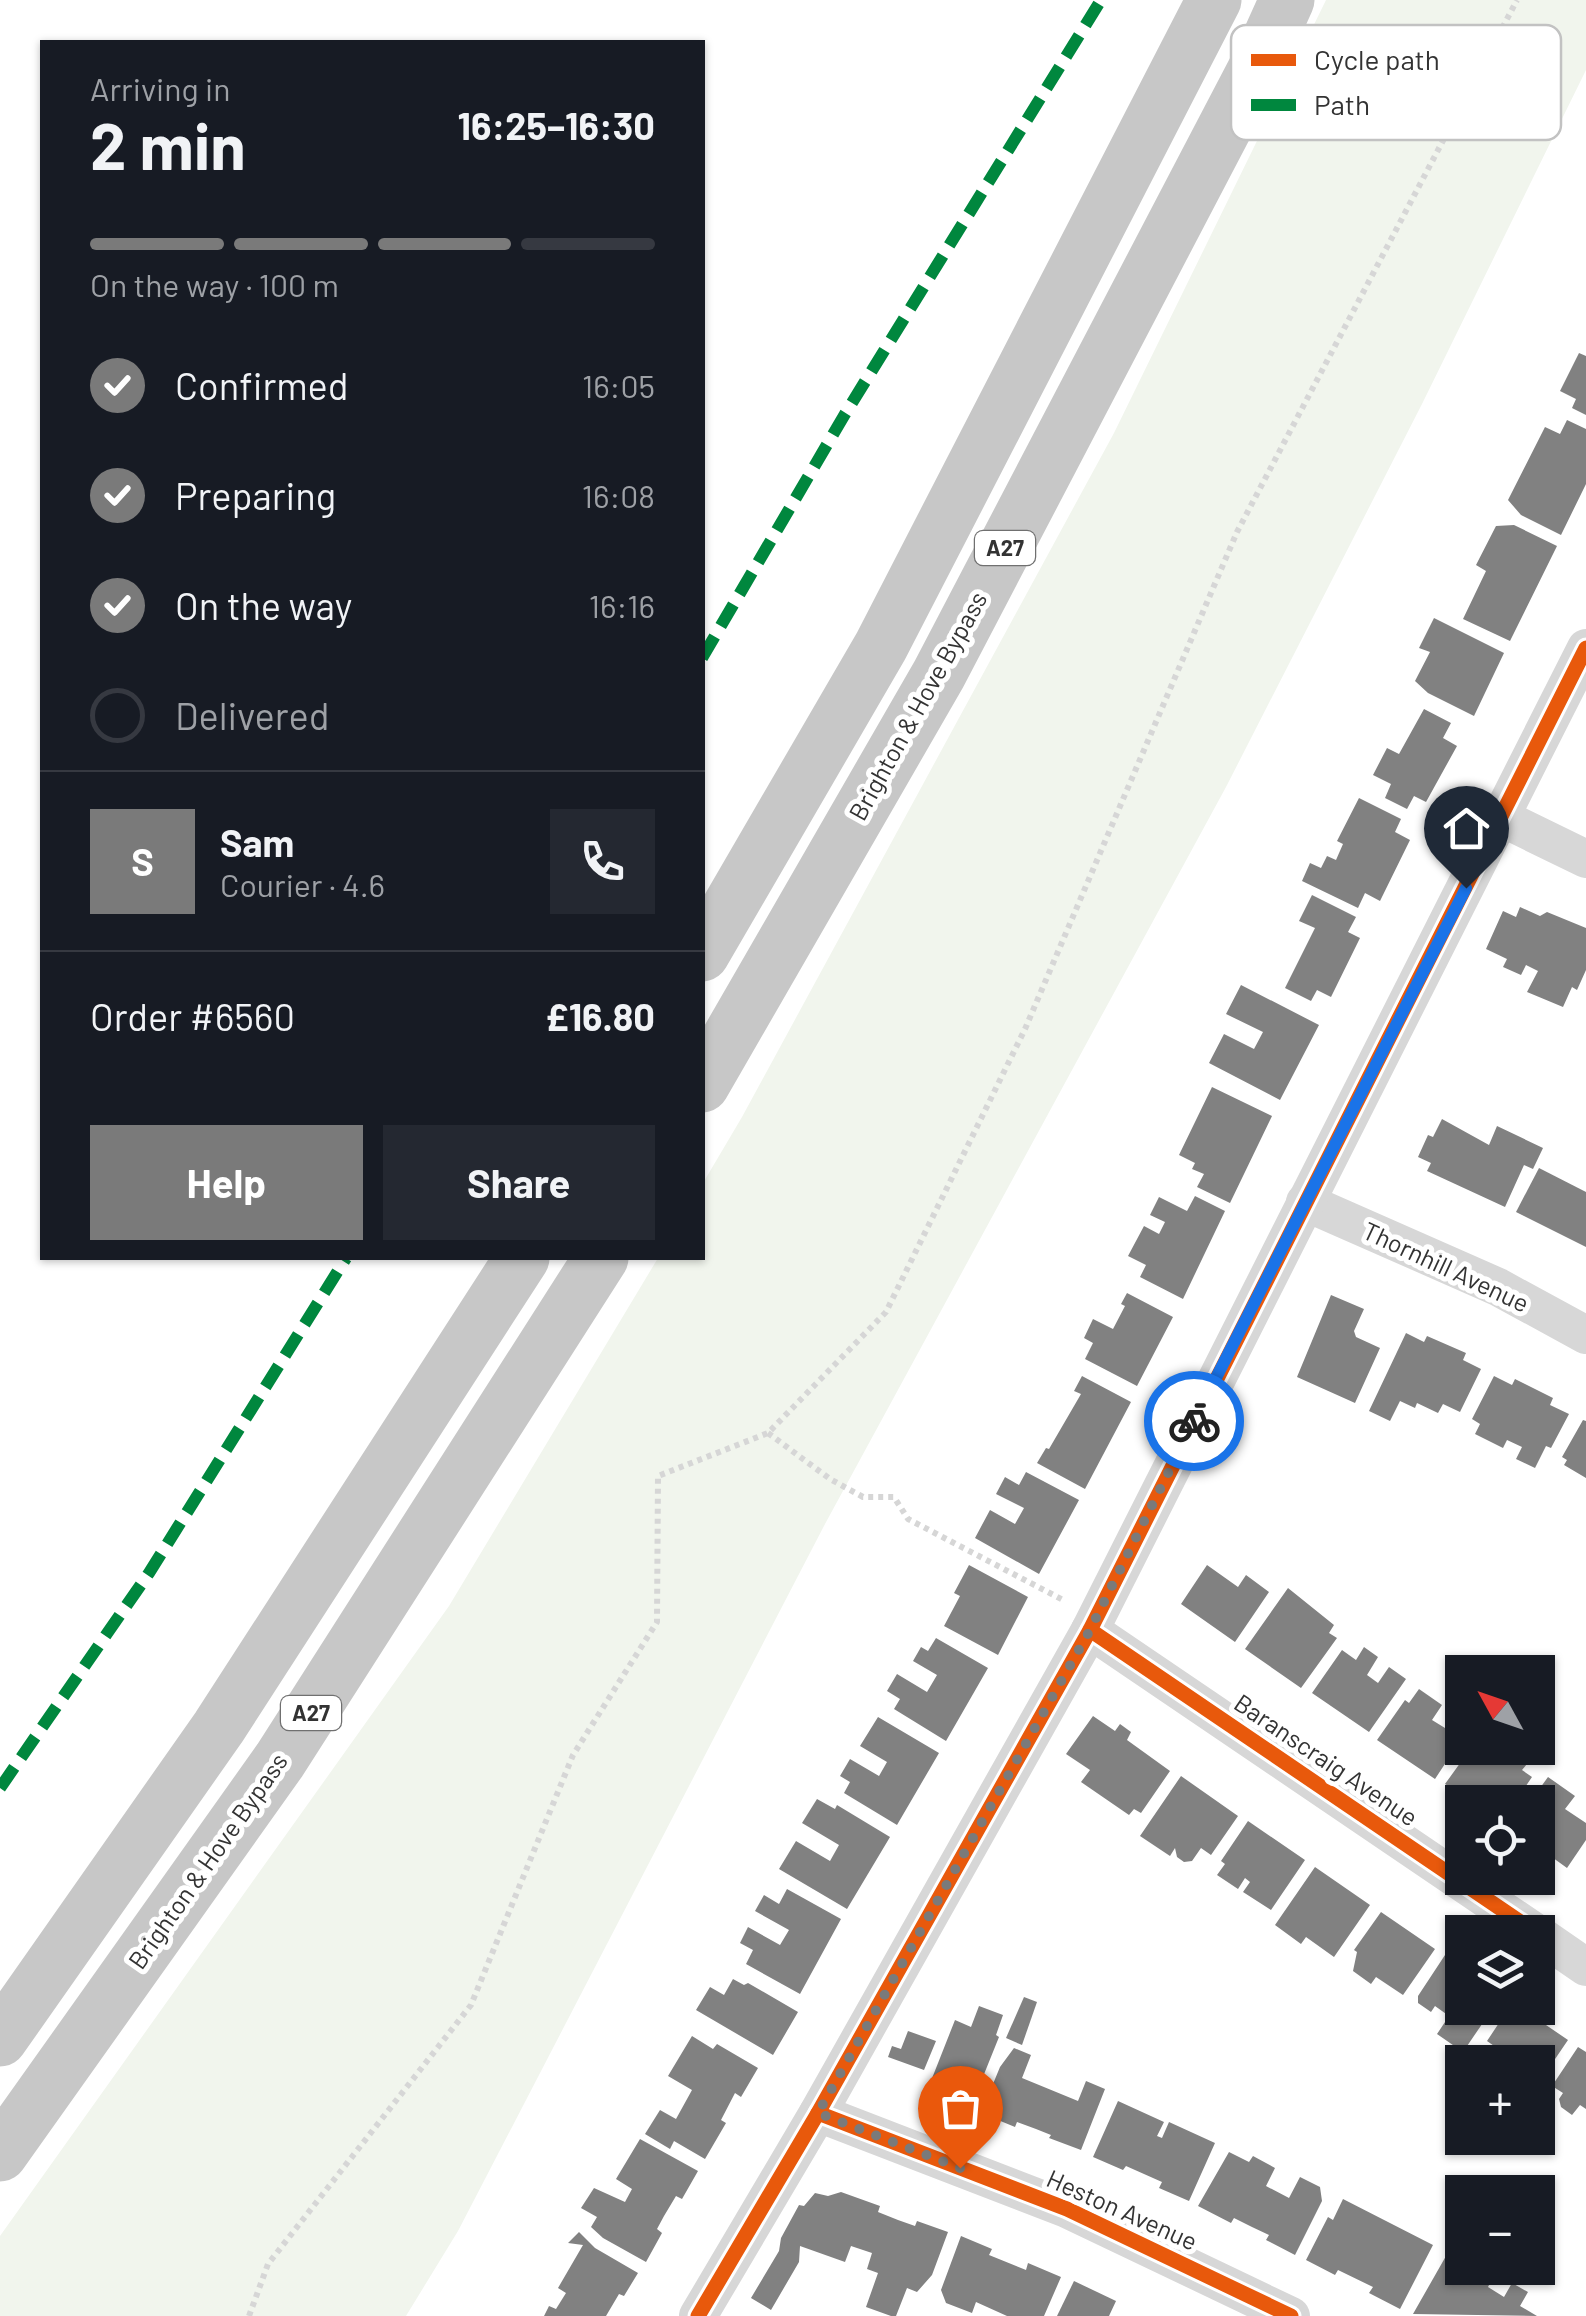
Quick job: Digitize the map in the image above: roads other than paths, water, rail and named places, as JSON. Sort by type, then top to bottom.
[{"type":"highway","name":"A27","points":[[705,949],[881,646],[1214,0]]},
{"type":"highway","name":"Brighton & Hove Bypass","points":[[1275,25],[1286,0]]},
{"type":"highway","name":"Brighton & Hove Bypass","points":[[705,1080],[938,674],[1231,115]]},
{"type":"highway","name":"A27","points":[[0,2040],[220,1726],[521,1260]]},
{"type":"highway","name":"Brighton & Hove Bypass","points":[[0,2154],[280,1760],[600,1260]]},
{"type":"street","points":[[698,2316],[818,2113],[1092,1623],[1586,648]]},
{"type":"street","points":[[1502,818],[1586,859]]},
{"type":"street","name":"Thornhill Avenue","points":[[1305,1202],[1498,1287],[1586,1334]]},
{"type":"street","name":"Baranscraig Avenue","points":[[1092,1623],[1510,1915]]},
{"type":"street","name":"Baranscraig Avenue","points":[[1555,1946],[1586,1967]]},
{"type":"street","name":"Heston Avenue","points":[[818,2113],[1067,2209],[1291,2316]]}]
